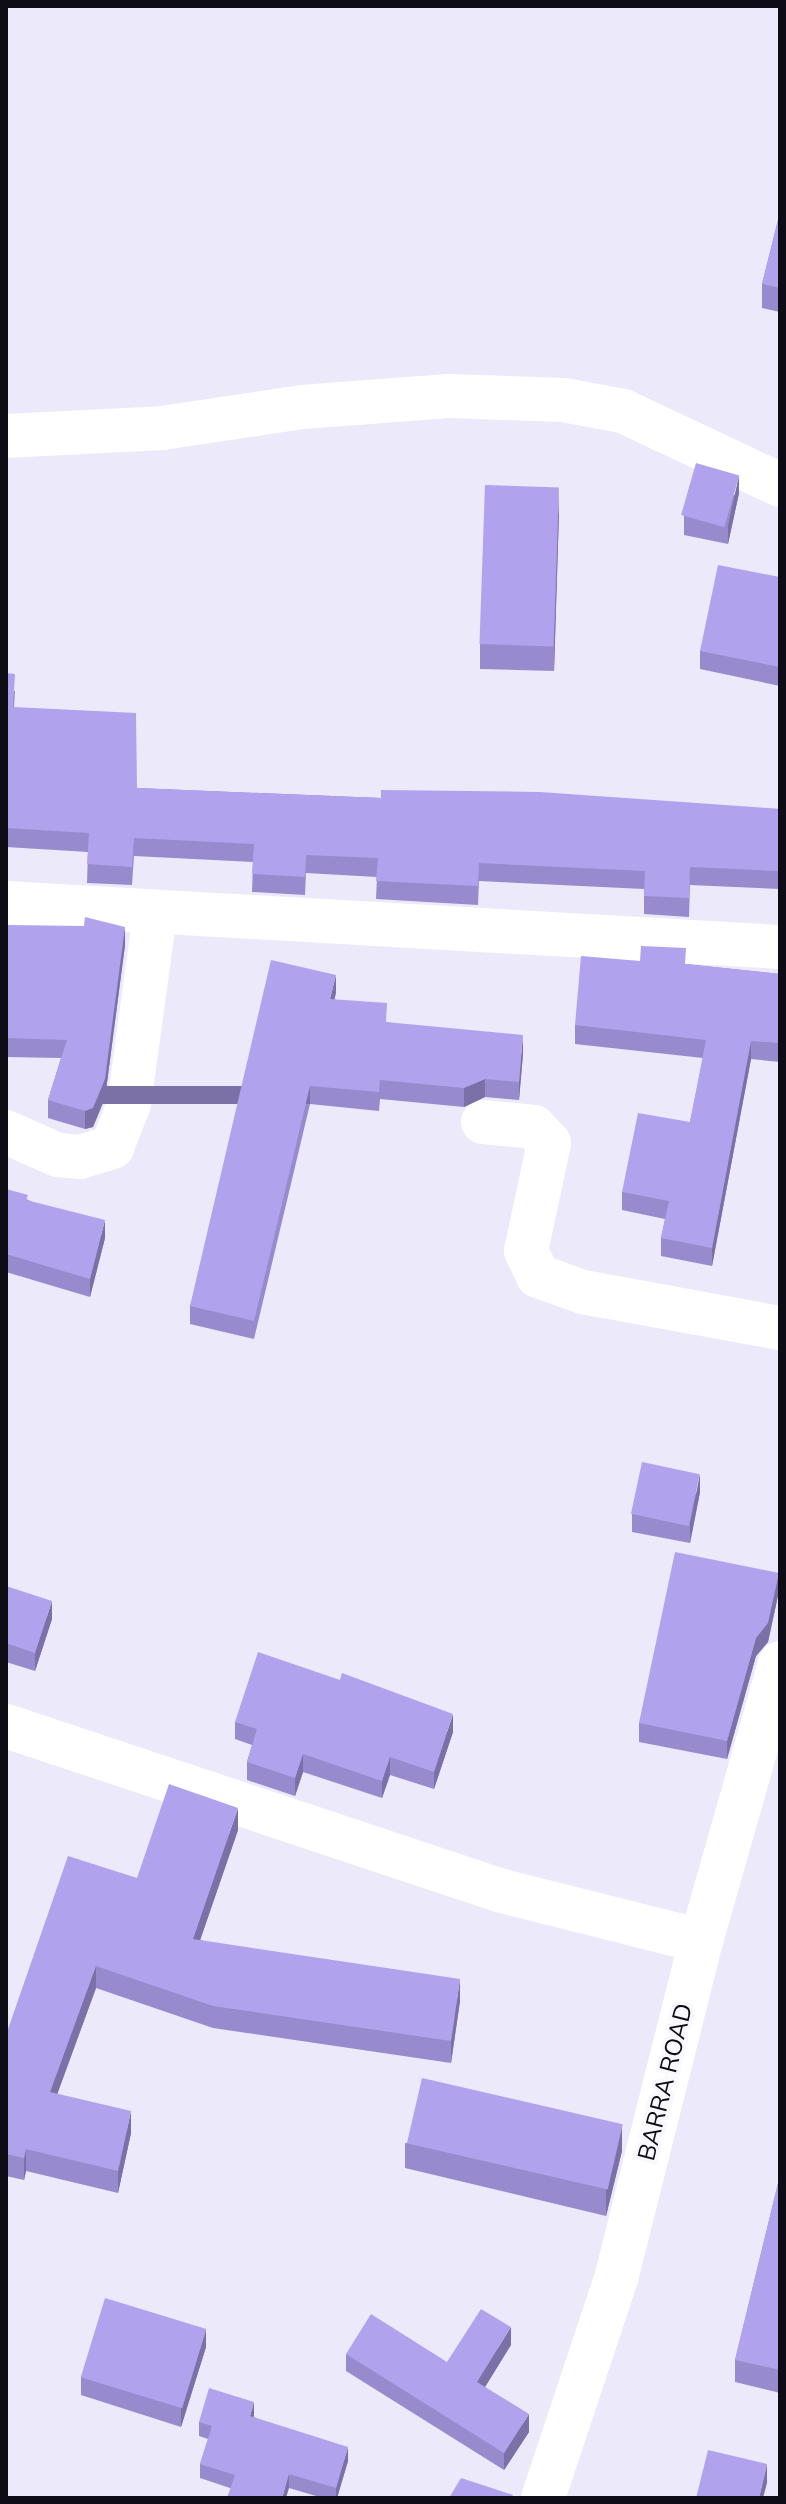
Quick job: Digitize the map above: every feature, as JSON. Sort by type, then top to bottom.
[{"type":"street","points":[[6,436],[162,428],[302,407],[449,396],[563,400],[623,411],[780,485]]},
{"type":"street","points":[[6,903],[780,947]]},
{"type":"street","points":[[6,1132],[58,1155],[80,1157],[112,1147],[129,1104],[155,913]]},
{"type":"street","points":[[483,1122],[534,1127],[549,1143],[526,1251],[538,1276],[583,1292],[780,1328]]},
{"type":"street","name":"BARRA ROAD","points":[[543,2498],[617,2275],[701,1941],[780,1663]]},
{"type":"street","points":[[6,1726],[502,1891],[701,1941]]},
{"type":"building","points":[[780,212],[780,288],[762,284]]},
{"type":"building","points":[[696,463],[739,475],[724,527],[681,515]]},
{"type":"building","points":[[485,485],[559,488],[553,646],[479,644]]},
{"type":"building","points":[[718,565],[780,577],[780,667],[700,651]]},
{"type":"building","points":[[6,673],[15,674],[13,707],[136,713],[137,788],[381,798],[381,790],[540,792],[780,809],[780,871],[690,867],[689,898],[644,896],[645,871],[479,863],[478,886],[376,881],[378,858],[306,855],[305,877],[252,874],[254,844],[134,838],[132,867],[87,864],[89,833],[6,828]]},
{"type":"building","points":[[85,917],[125,927],[105,1079],[93,1108],[85,1111],[48,1100],[67,1040],[6,1038],[6,925],[84,926]]},
{"type":"building","points":[[641,946],[686,948],[685,964],[780,974],[780,1043],[751,1041],[712,1248],[661,1238],[669,1201],[622,1192],[638,1113],[690,1122],[706,1040],[575,1025],[581,956],[640,961]]},
{"type":"building","points":[[271,960],[336,975],[330,999],[387,1003],[386,1022],[523,1035],[519,1082],[485,1079],[464,1088],[380,1080],[379,1092],[310,1086],[254,1321],[190,1306]]},
{"type":"building","points":[[6,1189],[28,1195],[26,1200],[105,1220],[90,1279],[6,1254]]},
{"type":"building","points":[[642,1462],[700,1474],[689,1526],[631,1514]]},
{"type":"building","points":[[675,1552],[779,1573],[768,1623],[756,1638],[727,1741],[639,1723]]},
{"type":"building","points":[[6,1586],[52,1601],[35,1653],[6,1643]]},
{"type":"building","points":[[258,1652],[340,1680],[342,1673],[453,1714],[434,1772],[390,1757],[382,1781],[303,1754],[295,1778],[247,1762],[257,1729],[235,1722]]},
{"type":"building","points":[[169,1784],[238,1808],[193,1939],[460,1979],[451,2041],[213,2006],[96,1966],[50,2092],[131,2111],[118,2171],[26,2149],[24,2158],[6,2154],[6,2035],[68,1856],[137,1878]]},
{"type":"building","points":[[422,2078],[623,2124],[608,2190],[407,2143]]},
{"type":"building","points":[[780,2175],[780,2370],[735,2360]]},
{"type":"building","points":[[105,2298],[206,2329],[182,2408],[81,2377]]},
{"type":"building","points":[[481,2309],[511,2327],[477,2382],[529,2414],[504,2453],[346,2354],[371,2314],[447,2362]]},
{"type":"building","points":[[209,2388],[254,2402],[250,2416],[348,2447],[336,2488],[289,2474],[282,2498],[227,2498],[235,2475],[200,2464],[212,2426],[199,2422]]},
{"type":"building","points":[[708,2450],[767,2464],[759,2498],[696,2498]]},
{"type":"building","points":[[461,2478],[513,2495],[511,2498],[449,2498]]}]
